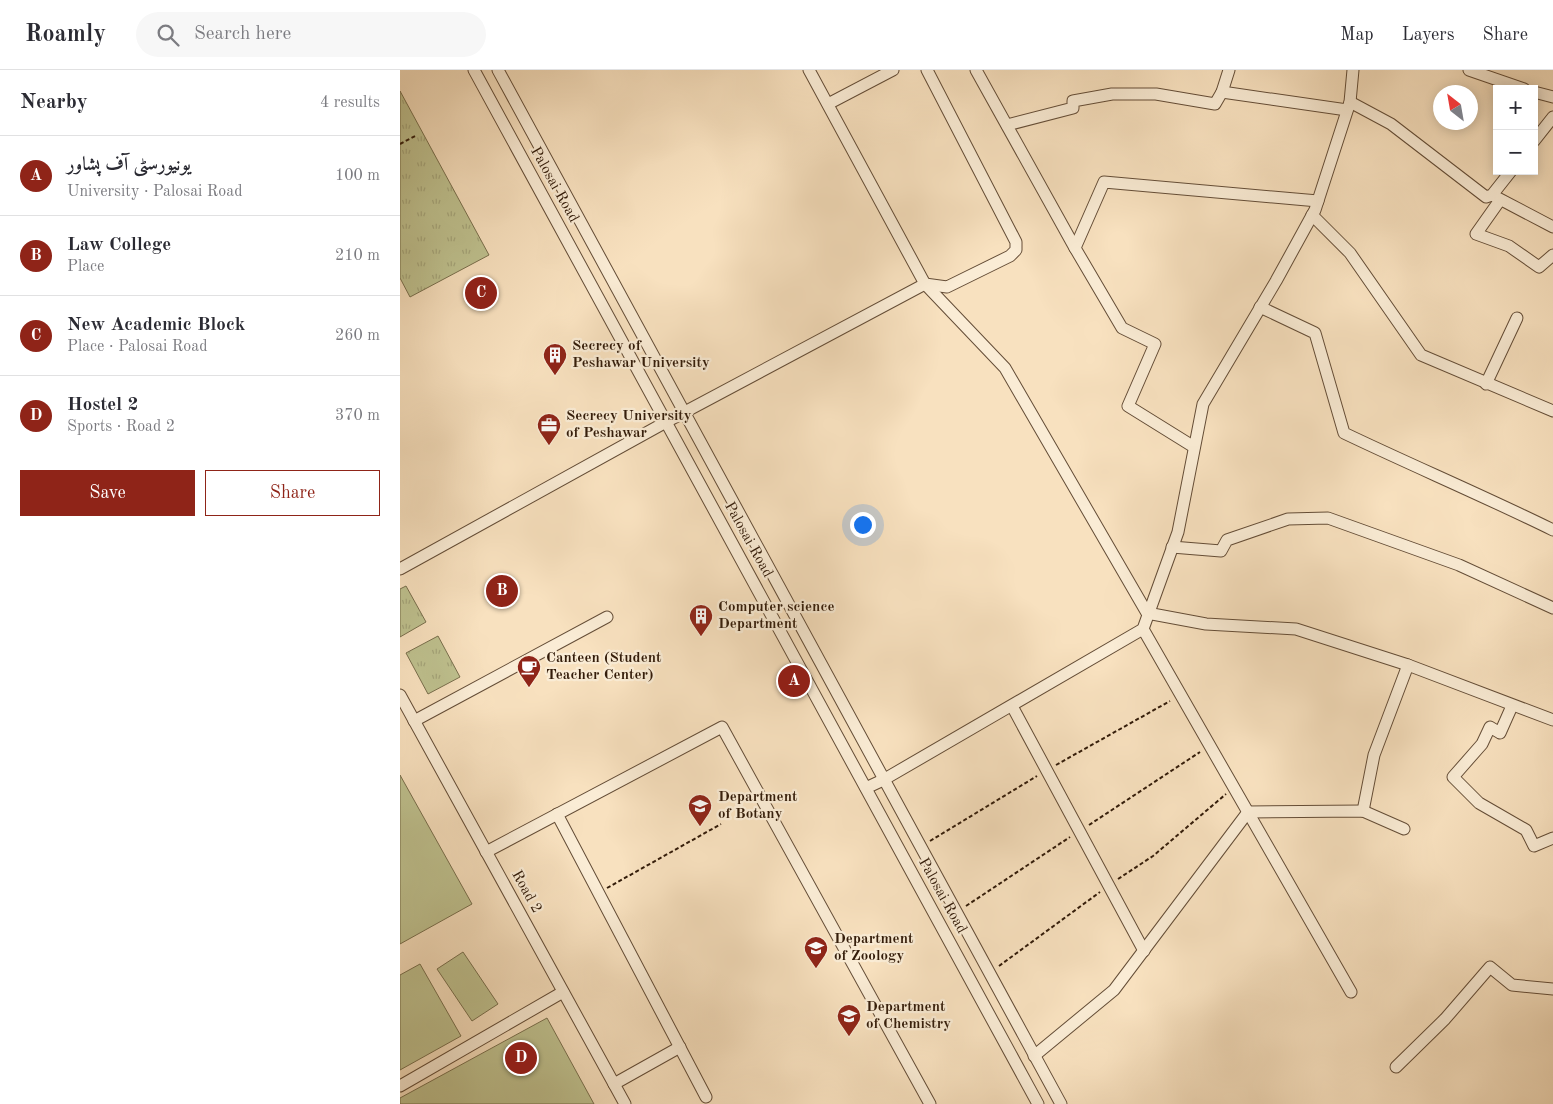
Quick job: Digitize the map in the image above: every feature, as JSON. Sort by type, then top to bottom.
[{"type":"street","name":"Palosai Road","points":[[474,70],[1038,1104]]},
{"type":"street","points":[[498,70],[687,412],[883,780],[1060,1104]]},
{"type":"street","points":[[809,70],[925,284],[1005,368],[1147,613],[1206,624],[1296,629],[1408,666],[1553,720]]},
{"type":"street","points":[[828,104],[893,70]]},
{"type":"street","points":[[400,569],[666,422],[925,284],[947,287],[1010,256],[1016,250],[1016,242],[927,70]]},
{"type":"street","points":[[976,70],[1075,248],[1122,328],[1155,344],[1128,406],[1194,447]]},
{"type":"street","points":[[1007,125],[1073,108],[1073,101],[1112,94],[1156,94],[1216,104],[1229,70]]},
{"type":"street","points":[[1351,992],[1143,629],[1147,613],[1178,532],[1202,404],[1312,215],[1348,106],[1353,70]]},
{"type":"street","points":[[1469,70],[1512,85]]},
{"type":"street","points":[[1222,92],[1348,106],[1391,124],[1486,197],[1496,197],[1553,226]]},
{"type":"street","points":[[1538,93],[1553,97]]},
{"type":"street","points":[[1538,136],[1553,117]]},
{"type":"street","points":[[1509,175],[1476,234],[1509,246],[1539,267],[1553,255]]},
{"type":"street","points":[[1075,248],[1104,182],[1318,201]]},
{"type":"street","points":[[1312,215],[1350,253],[1421,355],[1553,411]]},
{"type":"street","points":[[1260,307],[1315,333],[1344,433],[1444,481],[1488,498],[1553,530]]},
{"type":"street","points":[[1486,384],[1517,318]]},
{"type":"street","points":[[1172,546],[1221,552],[1227,540],[1288,519],[1328,518],[1459,565],[1553,608]]},
{"type":"street","points":[[414,721],[607,617]]},
{"type":"street","points":[[866,788],[1012,706],[1143,629]]},
{"type":"street","points":[[1364,811],[1374,755],[1408,666]]},
{"type":"street","name":"Road 2","points":[[400,695],[625,1104]]},
{"type":"street","points":[[1012,706],[1144,951]]},
{"type":"street","points":[[1512,706],[1500,733],[1490,727],[1482,744],[1453,777],[1479,803],[1526,830],[1534,846],[1553,838]]},
{"type":"street","points":[[486,852],[722,727],[930,1104]]},
{"type":"street","points":[[1248,812],[1364,811],[1404,829]]},
{"type":"street","points":[[1034,1056],[1114,990],[1248,812]]},
{"type":"street","points":[[557,814],[706,1097]]},
{"type":"street","points":[[1396,1067],[1445,1019],[1490,967],[1512,985],[1553,989]]},
{"type":"street","points":[[400,1086],[563,992]]},
{"type":"street","points":[[983,1002],[1000,994]]},
{"type":"street","points":[[614,1084],[680,1047]]},
{"type":"path","points":[[400,144],[417,134]]},
{"type":"path","points":[[599,893],[721,824]]},
{"type":"green space","points":[[400,91],[489,255],[410,297],[400,278]]},
{"type":"green space","points":[[406,586],[426,622],[400,637],[400,589]]},
{"type":"green space","points":[[438,636],[460,677],[428,694],[406,653]]},
{"type":"green space","points":[[400,775],[472,904],[400,944]]},
{"type":"green space","points":[[463,952],[498,1004],[472,1021],[437,969]]},
{"type":"green space","points":[[420,964],[461,1036],[400,1070],[400,975]]},
{"type":"green space","points":[[547,1018],[594,1104],[400,1104],[400,1098]]},
{"type":"place","name":"New Academic Block","points":[[481,293]]},
{"type":"place","name":"Secrecy of Peshawar University","points":[[555,376]]},
{"type":"place","name":"Secrecy University of Peshawar","points":[[549,446]]},
{"type":"place","name":"Law College","points":[[502,591]]},
{"type":"place","name":"Computer science Department","points":[[701,637]]},
{"type":"place","name":"یونیورسٹی آف پشاور","points":[[794,681]]},
{"type":"place","name":"Canteen (Student Teacher Center)","points":[[529,688]]},
{"type":"place","name":"Department of Botany","points":[[700,827]]},
{"type":"place","name":"Department of Zoology","points":[[816,969]]},
{"type":"place","name":"Department of Chemistry","points":[[849,1037]]},
{"type":"place","name":"Hostel 2","points":[[521,1058]]}]
